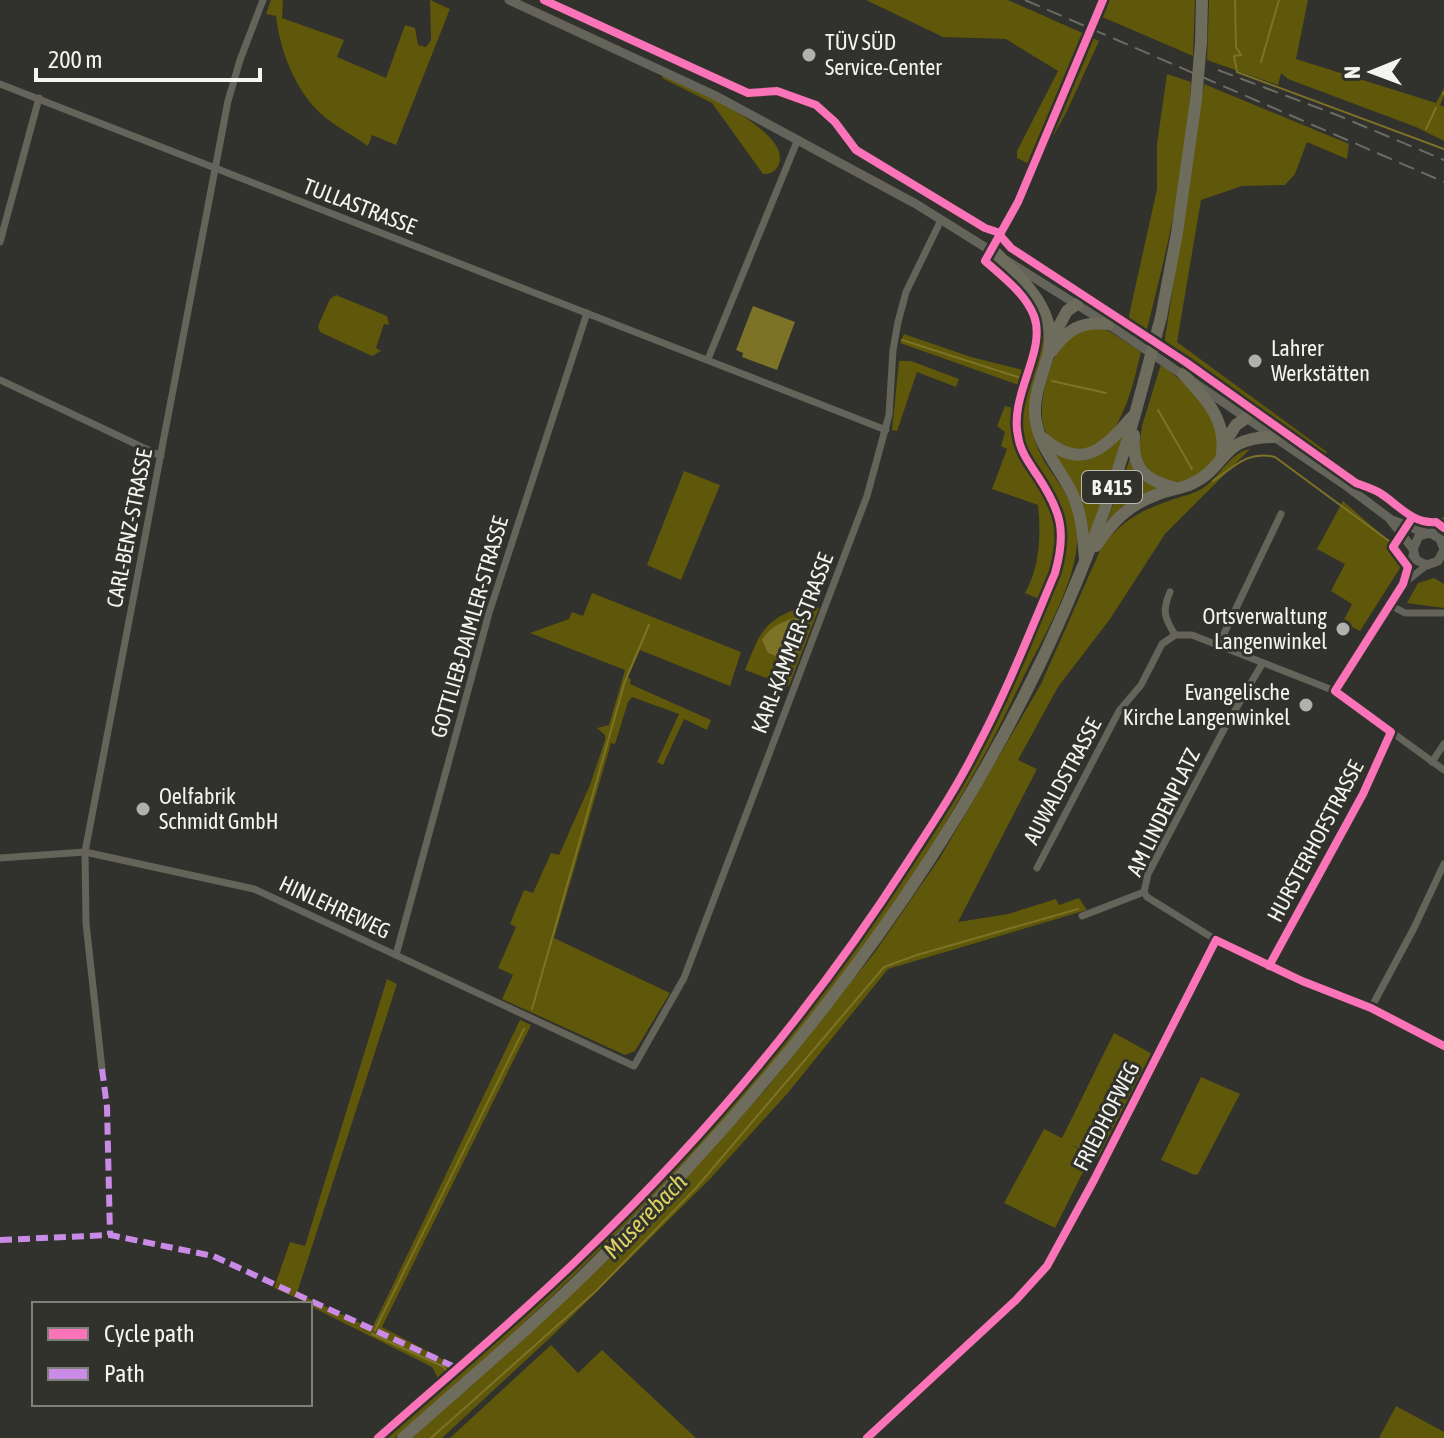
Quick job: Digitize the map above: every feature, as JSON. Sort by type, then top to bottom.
[{"type":"main road","name":"B 415","points":[[403,1438],[596,1263],[739,1111],[847,979],[920,875],[979,780],[1036,672],[1086,562],[1136,411],[1161,317],[1187,174],[1201,42],[1202,0]]},
{"type":"main road","points":[[996,253],[1037,296],[1057,337]]},
{"type":"main road","points":[[1077,304],[1049,354],[1036,399],[1036,423],[1049,458],[1071,490],[1081,513],[1086,562]]},
{"type":"main road","points":[[1057,337],[1084,323],[1108,324]]},
{"type":"main road","points":[[1183,374],[1213,409],[1229,444]]},
{"type":"main road","points":[[1040,436],[1057,450],[1073,456],[1083,455],[1110,442],[1136,411]]},
{"type":"main road","points":[[1136,411],[1133,451],[1139,469],[1152,480],[1175,488]]},
{"type":"main road","points":[[1086,562],[1109,526],[1126,510],[1152,496],[1192,484],[1206,474],[1221,458],[1236,425],[1246,418]]},
{"type":"main road","points":[[1229,444],[1253,437],[1274,437]]},
{"type":"street","name":"CARL-BENZ-STRASSE","points":[[102,1069],[86,923],[85,852],[215,169],[240,60],[263,0]]},
{"type":"street","points":[[509,0],[647,63],[886,186],[1108,324],[1389,518],[1438,536],[1444,545],[1438,561],[1403,584],[1335,691]]},
{"type":"street","name":"TULLASTRASSE","points":[[0,84],[886,430]]},
{"type":"street","points":[[0,242],[39,98]]},
{"type":"street","points":[[708,359],[798,139]]},
{"type":"street","name":"KARL-KAMMER-STRASSE","points":[[634,1066],[684,978],[867,496],[886,430],[898,322],[906,292],[941,220]]},
{"type":"street","name":"GOTTLIEB-DAIMLER-STRASSE","points":[[396,955],[489,613],[587,313]]},
{"type":"street","points":[[0,380],[161,456]]},
{"type":"street","points":[[1219,644],[1281,514]]},
{"type":"street","points":[[1389,518],[1416,560],[1444,570]]},
{"type":"street","points":[[1403,584],[1416,538],[1444,521]]},
{"type":"street","points":[[1170,592],[1163,616],[1175,635],[1189,634],[1219,644],[1335,691],[1444,770]]},
{"type":"street","points":[[1388,604],[1405,613],[1444,613]]},
{"type":"street","name":"AUWALDSTRASSE","points":[[1037,868],[1119,711],[1141,685],[1162,644],[1175,635]]},
{"type":"street","name":"AM LINDENPLATZ","points":[[1144,892],[1148,874],[1262,664]]},
{"type":"street","name":"HURSTERHOFSTRASSE","points":[[1269,966],[1363,794],[1391,732]]},
{"type":"street","points":[[1432,762],[1444,744]]},
{"type":"street","name":"HINLEHREWEG","points":[[0,858],[85,852],[254,889],[634,1066]]},
{"type":"street","points":[[1371,1008],[1444,864]]},
{"type":"street","points":[[1082,916],[1144,892],[1147,897],[1216,940],[1269,966],[1371,1008],[1444,1046]]},
{"type":"street","name":"FRIEDHOFWEG","points":[[1016,1300],[1047,1266],[1068,1229],[1216,940]]},
{"type":"shaded area","points":[[271,0],[283,0],[282,18],[344,40],[337,57],[386,78],[405,25],[415,28],[418,45],[426,47],[431,40],[430,0],[450,9],[396,145],[372,135],[368,146],[331,122],[311,103],[290,69],[276,16],[266,14]]},
{"type":"shaded area","points":[[866,0],[1008,0],[1087,35],[1029,164],[1017,158],[1017,151],[1058,71],[1006,39],[943,37]]},
{"type":"shaded area","points":[[1107,0],[1195,0],[1193,56],[1100,16]]},
{"type":"shaded area","points":[[1209,0],[1308,0],[1296,59],[1436,103],[1444,88],[1440,105],[1444,107],[1444,141],[1416,127],[1288,79],[1281,73],[1278,85],[1207,60]]},
{"type":"shaded area","points":[[1091,37],[1099,41],[1066,113],[1035,168],[1033,167]]},
{"type":"shaded area","points":[[1167,74],[1191,82],[1189,114],[1175,208],[1146,333],[1128,320],[1157,189],[1157,144]]},
{"type":"shaded area","points":[[663,75],[715,100],[756,125],[771,139],[779,153],[775,170],[763,174],[712,103],[662,78]]},
{"type":"shaded area","points":[[1204,84],[1349,144],[1347,159],[1307,142],[1295,174],[1285,185],[1242,186],[1201,200],[1177,342],[1327,452],[1324,457],[1164,345]]},
{"type":"shaded area","points":[[991,256],[1020,283],[1043,317],[1045,346],[1032,425],[1035,442],[1073,509],[1077,526],[1077,545],[1069,579],[1022,680],[965,790],[899,895],[827,995],[749,1091],[665,1183],[578,1271],[395,1438],[382,1438],[552,1287],[668,1170],[741,1089],[869,925],[940,817],[982,742],[1053,589],[1064,542],[1059,511],[1029,457],[1019,428],[1020,403],[1037,339],[1034,311],[1018,288],[988,261]]},
{"type":"shaded area","points":[[336,295],[387,316],[389,325],[384,324],[376,348],[381,351],[372,356],[320,332],[318,326],[330,299]]},
{"type":"shaded area","points":[[753,306],[795,322],[777,370],[742,357],[743,353],[736,350]]},
{"type":"shaded area","points":[[1095,327],[1109,331],[1141,352],[1118,422],[1102,441],[1077,453],[1048,436],[1043,422],[1043,395],[1051,366],[1064,342],[1077,331]]},
{"type":"shaded area","points":[[904,334],[971,357],[1023,370],[1019,385],[900,343]]},
{"type":"shaded area","points":[[899,361],[911,361],[959,379],[956,387],[917,372],[897,431],[892,430]]},
{"type":"shaded area","points":[[1161,364],[1207,406],[1217,428],[1217,448],[1213,461],[1201,473],[1176,482],[1152,476],[1138,455],[1142,426]]},
{"type":"shaded area","points":[[1005,406],[1013,408],[1012,435],[1021,460],[1056,512],[1056,547],[1041,600],[1025,593],[1034,572],[1038,550],[1038,505],[992,489],[1007,449],[1001,446],[1005,432],[997,426]]},
{"type":"shaded area","points":[[1125,433],[1088,540],[1049,450],[1079,459]]},
{"type":"shaded area","points":[[1250,449],[1165,534],[1110,619],[1058,687],[1018,760],[1037,769],[958,922],[1008,914],[1056,899],[1059,905],[1079,898],[1087,910],[888,969],[787,1094],[709,1180],[553,1335],[442,1438],[411,1438],[572,1293],[640,1226],[766,1089],[875,952],[941,856],[1041,684],[1102,546],[1134,516],[1200,490],[1236,455]]},
{"type":"shaded area","points":[[1131,456],[1163,488],[1123,506],[1107,521]]},
{"type":"shaded area","points":[[684,471],[720,485],[681,580],[647,565]]},
{"type":"shaded area","points":[[1343,501],[1407,557],[1360,631],[1343,622],[1352,604],[1331,591],[1345,564],[1317,549]]},
{"type":"shaded area","points":[[1434,578],[1444,584],[1444,608],[1407,603],[1418,583]]},
{"type":"shaded area","points":[[592,593],[741,652],[730,686],[640,650],[628,677],[630,684],[711,720],[707,730],[684,719],[663,765],[657,762],[679,714],[632,697],[628,702],[615,744],[611,743],[554,938],[670,993],[635,1051],[625,1055],[502,999],[513,975],[498,968],[516,927],[510,924],[524,890],[533,893],[551,853],[559,855],[590,785],[605,740],[605,735],[597,728],[609,725],[625,670],[530,633],[569,619],[572,612],[583,616]]},
{"type":"shaded area","points":[[812,605],[819,608],[789,686],[745,670],[757,641],[774,620]]},
{"type":"shaded area","points":[[799,617],[809,623],[798,654],[790,661],[768,653],[762,640],[765,635],[778,625]]},
{"type":"shaded area","points":[[387,979],[397,984],[297,1293],[368,1327],[373,1326],[377,1318],[520,1020],[531,1025],[382,1327],[455,1366],[437,1384],[432,1367],[312,1307],[312,1302],[274,1288],[290,1242],[305,1246]]},
{"type":"shaded area","points":[[1114,1033],[1154,1055],[1101,1159],[1070,1144],[1091,1156],[1055,1228],[1004,1203],[1044,1129],[1062,1138]]},
{"type":"shaded area","points":[[1201,1077],[1240,1094],[1195,1175],[1161,1160]]},
{"type":"shaded area","points":[[551,1345],[578,1373],[602,1350],[696,1438],[450,1438]]},
{"type":"shaded area","points":[[1396,1406],[1444,1432],[1444,1438],[1379,1438]]},
{"type":"waterway","points":[[1235,0],[1236,47],[1241,55],[1234,56],[1237,72],[1444,149]]},
{"type":"waterway","points":[[1261,62],[1279,0]]},
{"type":"waterway","points":[[1426,129],[1436,108]]},
{"type":"waterway","points":[[902,340],[1018,377]]},
{"type":"waterway","points":[[1052,381],[1106,393]]},
{"type":"waterway","points":[[1158,410],[1192,469]]},
{"type":"waterway","points":[[1213,481],[1249,458],[1275,457],[1389,541]]},
{"type":"waterway","points":[[532,1009],[625,681],[649,625]]},
{"type":"waterway","name":"Muserebach","points":[[431,1438],[596,1291],[696,1188],[884,967],[1078,909]]},
{"type":"waterway","points":[[375,1330],[524,1029]]},
{"type":"waterway","points":[[372,1334],[444,1367],[450,1377]]},
{"type":"railway","points":[[1025,0],[1444,182]]},
{"type":"railway","points":[[1218,70],[1444,160]]},
{"type":"marked path","points":[[102,1069],[107,1107],[110,1235]]},
{"type":"marked path","points":[[0,1240],[110,1235],[213,1256],[457,1368]]},
{"type":"cycle path","points":[[544,0],[748,93],[777,91],[816,105],[835,122],[856,150],[985,228],[997,232],[1011,248],[1187,363],[1356,483],[1380,493],[1413,517],[1436,522],[1444,528]]},
{"type":"cycle path","points":[[378,1438],[580,1257],[713,1118],[796,1019],[872,916],[943,807],[987,728],[1055,573],[1061,533],[1052,500],[1025,457],[1018,436],[1019,405],[1036,344],[1034,316],[1019,293],[985,261],[1018,202],[1103,0]]},
{"type":"cycle path","points":[[1269,966],[1363,794],[1391,732],[1335,691],[1403,584],[1408,567],[1393,547],[1412,518]]},
{"type":"cycle path","points":[[867,1438],[1016,1300],[1047,1266],[1216,940],[1302,981],[1371,1008],[1444,1046]]},
{"type":"place","name":"TÜV SÜD Service-Center","points":[[809,55]]},
{"type":"place","name":"Lahrer Werkstätten","points":[[1255,361]]},
{"type":"place","name":"Ortsverwaltung Langenwinkel","points":[[1343,629]]},
{"type":"place","name":"Evangelische Kirche Langenwinkel","points":[[1306,705]]},
{"type":"place","name":"Oelfabrik Schmidt GmbH","points":[[143,809]]}]
